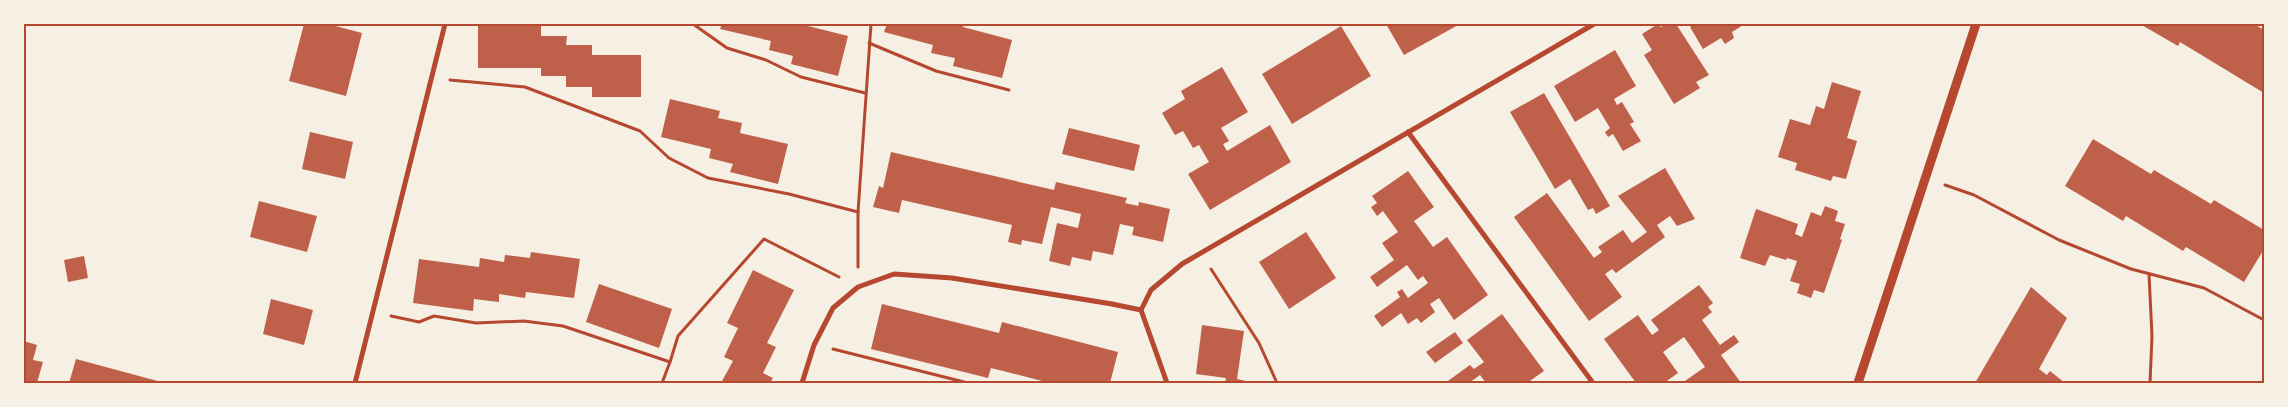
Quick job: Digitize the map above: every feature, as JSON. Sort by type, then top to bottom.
[{"type":"street","points":[[356,383],[445,24]]},
{"type":"street","points":[[1167,383],[1141,310],[1151,290],[1182,264],[1594,24]]},
{"type":"street","points":[[1858,383],[1976,24]]},
{"type":"street","points":[[1408,132],[1593,383]]},
{"type":"street","points":[[802,383],[814,345],[832,308],[858,287],[894,274],[952,278],[1141,310]]},
{"type":"path","points":[[693,24],[727,48],[766,60],[801,77],[865,93]]},
{"type":"path","points":[[662,383],[678,336],[764,239],[858,287],[858,212],[871,24]]},
{"type":"path","points":[[869,43],[936,71],[1009,90]]},
{"type":"path","points":[[432,78],[525,87],[640,131],[669,158],[708,178],[789,194],[858,212]]},
{"type":"path","points":[[1925,178],[1974,195],[2059,240],[2131,269],[2204,288],[2264,320]]},
{"type":"path","points":[[1200,254],[1259,343],[1277,383]]},
{"type":"path","points":[[2149,274],[2152,336],[2150,383]]},
{"type":"path","points":[[373,312],[419,322],[434,316],[476,322],[524,321],[563,326],[670,362]]},
{"type":"path","points":[[814,345],[968,383]]},
{"type":"building","points":[[304,24],[328,24],[362,33],[346,96],[289,81]]},
{"type":"building","points":[[722,24],[800,24],[848,36],[838,76],[791,64],[793,56],[769,50],[771,41],[720,29]]},
{"type":"building","points":[[887,24],[964,24],[963,27],[1012,40],[1002,78],[953,66],[955,58],[931,53],[933,45],[884,32]]},
{"type":"building","points":[[1386,24],[1460,24],[1404,55]]},
{"type":"building","points":[[1658,24],[1661,27],[1666,24],[1676,24],[1709,75],[1696,82],[1700,88],[1674,104],[1644,55],[1652,50],[1642,34]]},
{"type":"building","points":[[1695,24],[1745,24],[1732,32],[1734,38],[1725,44],[1721,38],[1703,49],[1690,27]]},
{"type":"building","points":[[2140,24],[2254,24],[2264,30],[2264,93],[2180,42],[2178,46]]},
{"type":"building","points":[[478,25],[541,25],[541,36],[567,36],[566,45],[592,45],[592,55],[641,55],[641,97],[592,97],[592,87],[566,87],[566,76],[541,76],[541,68],[478,68]]},
{"type":"building","points":[[1341,26],[1371,76],[1292,124],[1262,74]]},
{"type":"building","points":[[1615,50],[1636,86],[1614,99],[1617,105],[1622,102],[1634,122],[1630,124],[1641,141],[1623,151],[1613,134],[1608,137],[1605,132],[1610,128],[1598,108],[1575,122],[1554,86]]},
{"type":"building","points":[[1222,67],[1248,112],[1221,128],[1229,141],[1223,144],[1227,151],[1270,125],[1291,162],[1210,210],[1188,174],[1209,162],[1199,145],[1193,148],[1183,131],[1175,135],[1162,113],[1185,99],[1181,91]]},
{"type":"building","points":[[1832,82],[1861,91],[1847,138],[1857,141],[1846,179],[1833,176],[1831,181],[1795,170],[1797,163],[1778,157],[1790,119],[1810,125],[1816,106],[1824,109]]},
{"type":"building","points":[[1544,93],[1610,206],[1596,214],[1593,208],[1588,210],[1570,179],[1555,189],[1510,112]]},
{"type":"building","points":[[670,99],[720,111],[718,118],[742,123],[740,133],[788,144],[778,184],[730,172],[733,164],[709,158],[711,149],[661,137]]},
{"type":"building","points":[[1069,128],[1140,145],[1134,171],[1062,154]]},
{"type":"building","points":[[310,132],[353,142],[345,179],[302,169]]},
{"type":"building","points":[[2093,139],[2151,174],[2154,170],[2211,204],[2214,200],[2264,230],[2264,249],[2244,282],[2186,247],[2183,251],[2126,216],[2123,221],[2065,186]]},
{"type":"building","points":[[891,152],[1054,190],[1056,182],[1127,198],[1125,203],[1138,206],[1139,202],[1170,209],[1163,242],[1132,235],[1134,227],[1120,224],[1113,255],[1093,251],[1091,261],[1072,257],[1070,266],[1049,261],[1057,223],[1078,228],[1081,214],[1051,207],[1042,244],[1022,240],[1021,245],[1008,242],[1012,225],[902,200],[899,213],[873,207],[879,186],[883,188]]},
{"type":"building","points":[[1665,168],[1695,219],[1677,226],[1670,216],[1657,225],[1665,237],[1616,273],[1612,269],[1605,274],[1622,297],[1589,321],[1514,217],[1547,193],[1594,258],[1602,252],[1598,247],[1623,230],[1632,243],[1647,232],[1618,196]]},
{"type":"building","points":[[1408,171],[1434,207],[1414,221],[1433,247],[1447,237],[1488,295],[1454,320],[1439,298],[1430,304],[1435,312],[1421,323],[1417,318],[1408,324],[1401,313],[1382,327],[1374,316],[1400,297],[1397,292],[1402,289],[1408,298],[1428,283],[1423,276],[1418,280],[1407,265],[1377,287],[1370,277],[1394,260],[1382,243],[1398,232],[1383,211],[1377,216],[1371,207],[1377,203],[1372,196]]},
{"type":"building","points":[[259,201],[317,216],[307,252],[250,237]]},
{"type":"building","points":[[1825,206],[1838,211],[1835,221],[1845,224],[1840,239],[1842,240],[1824,293],[1814,290],[1811,298],[1797,293],[1800,284],[1790,281],[1797,261],[1770,255],[1765,266],[1740,258],[1756,209],[1798,224],[1795,234],[1802,237],[1811,212],[1821,216]]},
{"type":"building","points":[[1306,232],[1336,278],[1289,309],[1259,262]]},
{"type":"building","points":[[531,252],[580,259],[574,298],[526,292],[525,298],[499,294],[499,302],[474,299],[473,311],[413,303],[419,259],[479,267],[480,258],[504,262],[505,255],[530,258]]},
{"type":"building","points":[[84,256],[88,278],[68,282],[64,260]]},
{"type":"building","points":[[753,270],[794,290],[767,343],[776,347],[763,373],[773,378],[770,383],[721,383],[733,361],[724,357],[738,328],[727,323]]},
{"type":"building","points":[[599,284],[672,309],[659,348],[586,322]]},
{"type":"building","points":[[1699,285],[1713,303],[1708,307],[1712,312],[1702,320],[1720,345],[1734,335],[1739,342],[1721,355],[1741,383],[1682,383],[1705,367],[1684,337],[1663,352],[1678,373],[1664,383],[1636,383],[1604,339],[1638,315],[1652,335],[1659,330],[1651,320]]},
{"type":"building","points":[[2031,287],[2067,318],[2039,369],[2047,375],[2050,371],[2065,383],[1975,383]]},
{"type":"building","points":[[271,299],[313,310],[304,345],[263,334]]},
{"type":"building","points":[[882,304],[999,333],[1002,322],[1118,352],[1110,383],[1050,383],[991,368],[988,378],[871,349]]},
{"type":"building","points":[[1502,314],[1544,371],[1527,383],[1486,383],[1480,375],[1469,383],[1445,383],[1470,365],[1474,369],[1484,362],[1467,340]]},
{"type":"building","points":[[1202,325],[1244,331],[1237,379],[1255,383],[1225,383],[1226,378],[1196,374]]},
{"type":"building","points":[[1455,332],[1463,343],[1435,363],[1426,352]]},
{"type":"building","points":[[24,341],[37,345],[33,360],[43,362],[37,383],[24,383]]},
{"type":"building","points":[[76,359],[165,383],[69,383]]}]
